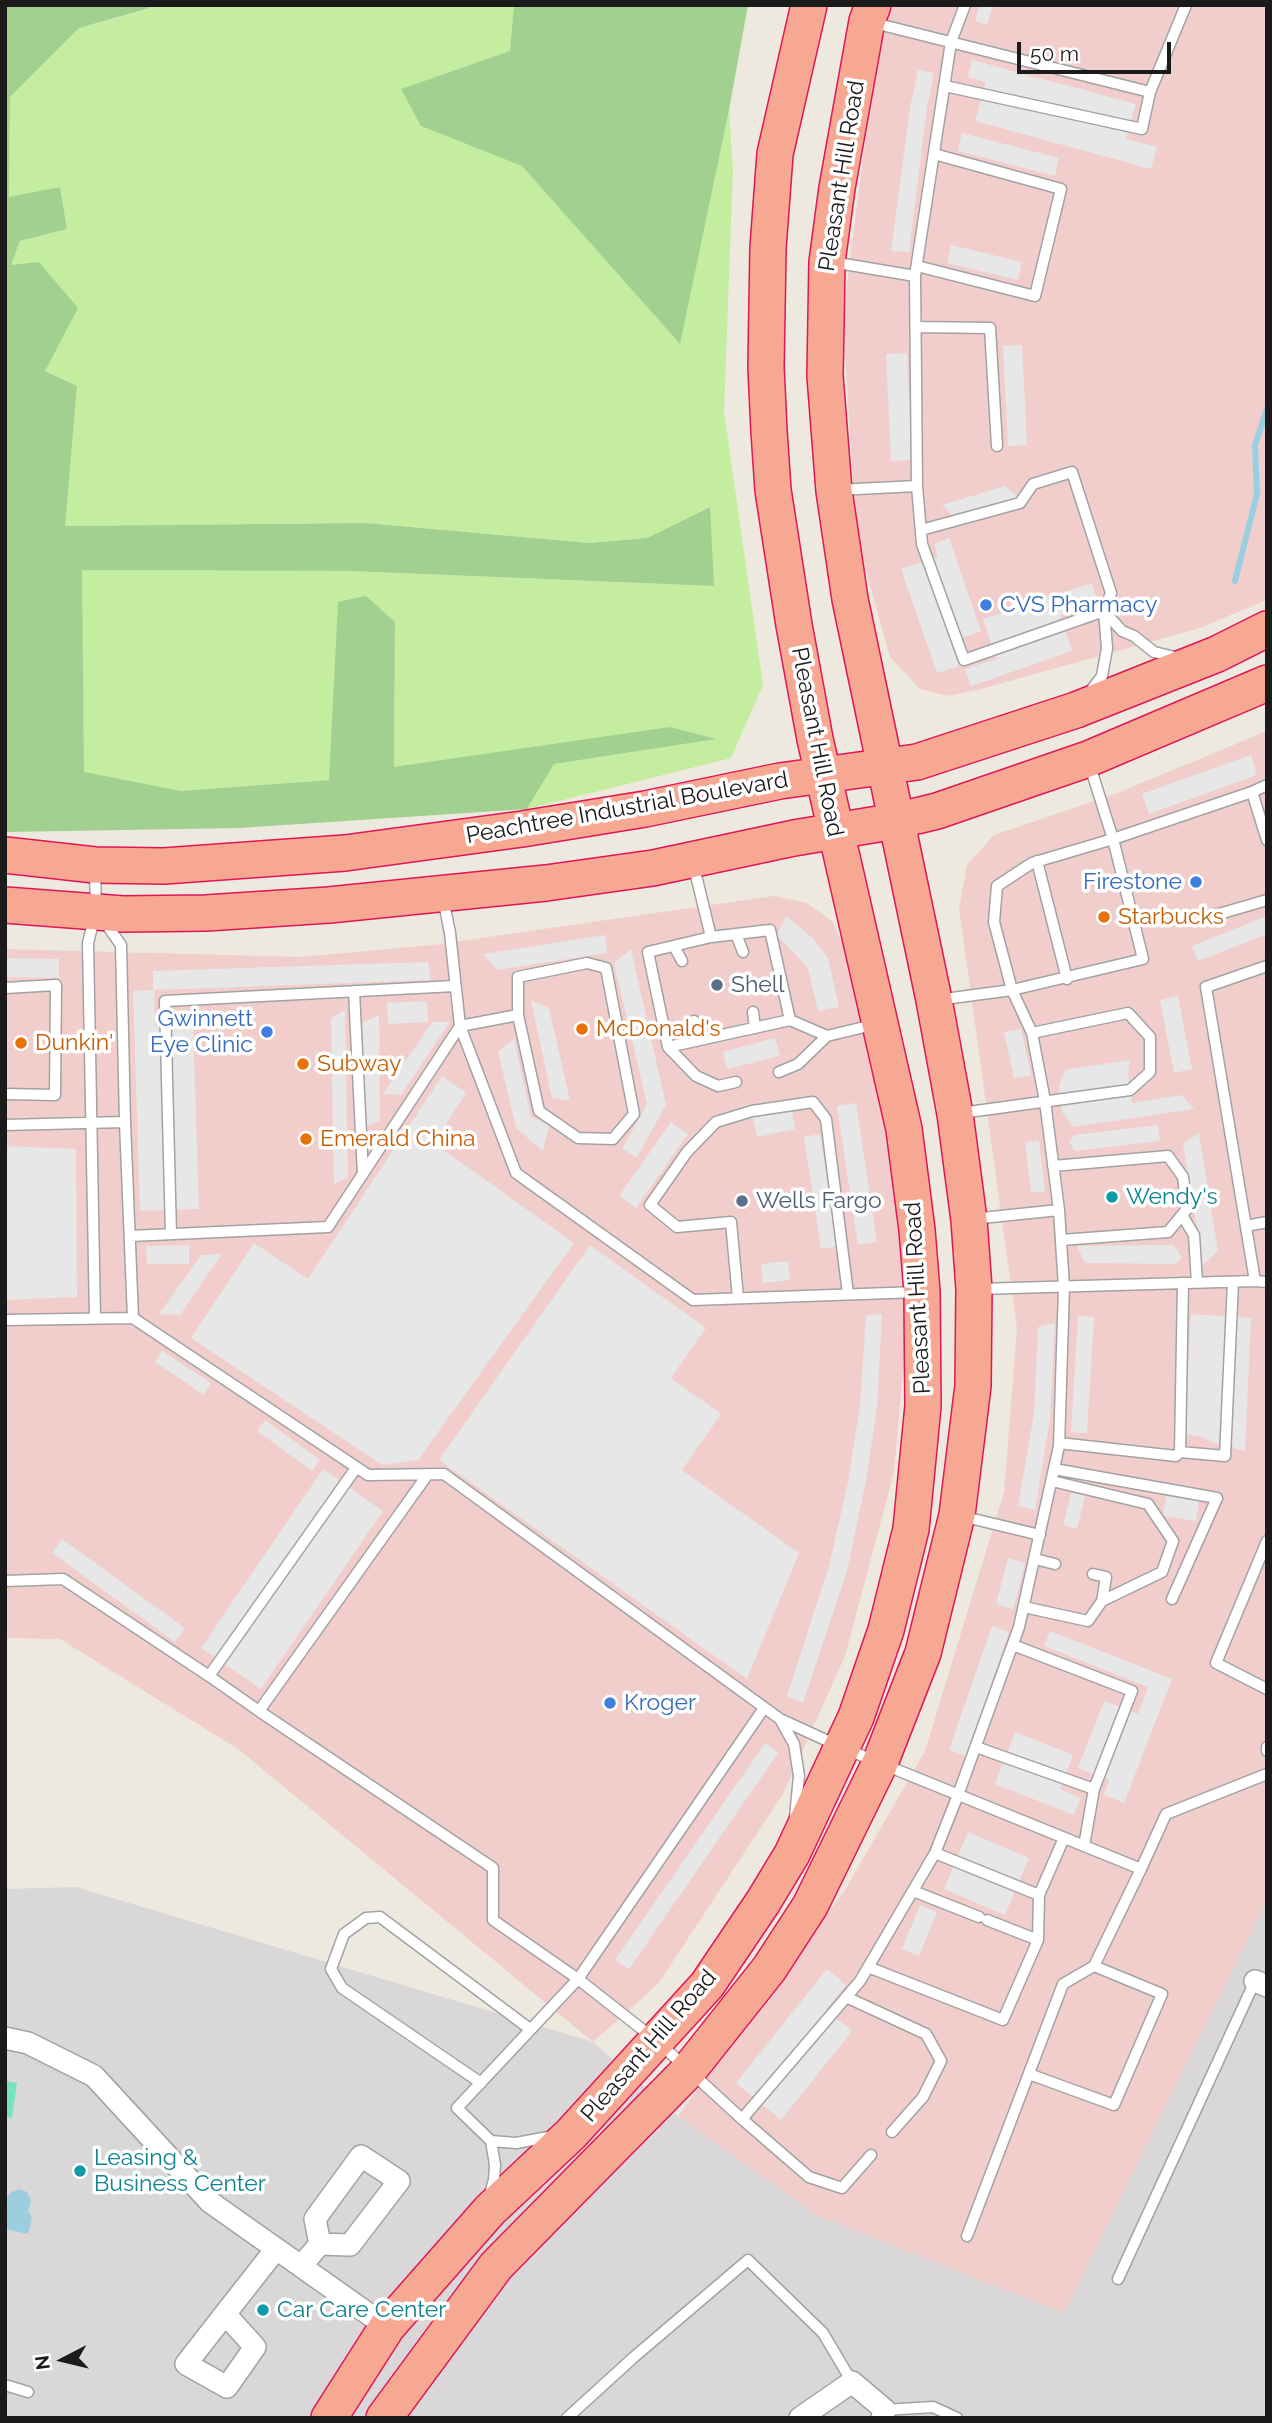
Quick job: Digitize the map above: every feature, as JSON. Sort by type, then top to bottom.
[{"type":"highway","name":"Pleasant Hill Road","points":[[329,2418],[387,2327],[490,2210],[571,2134],[707,1985],[792,1854],[843,1748],[886,1630],[911,1529],[923,1406],[922,1292],[904,1129],[822,776],[794,625],[774,490],[766,367],[768,248],[775,154],[809,5]]},
{"type":"highway","name":"Pleasant Hill Road","points":[[384,2418],[496,2266],[688,2071],[769,1969],[810,1906],[880,1763],[923,1653],[957,1515],[973,1386],[974,1289],[970,1220],[956,1114],[934,1000],[850,599],[834,491],[825,376],[827,261],[837,187],[870,13]]},
{"type":"highway","name":"Peachtree Industrial Boulevard","points":[[5,855],[95,865],[164,866],[345,853],[645,809],[780,781],[885,768],[917,762],[1076,710],[1195,662],[1267,629]]},
{"type":"highway","points":[[5,905],[122,914],[206,913],[330,905],[606,876],[794,838],[896,821],[968,801],[1088,760],[1264,690]]},
{"type":"highway","points":[[352,2418],[370,2388],[387,2327]]},
{"type":"street","points":[[5,2038],[28,2043],[94,2076],[210,2202],[387,2327]]},
{"type":"street","points":[[301,2266],[320,2244]]},
{"type":"street","points":[[225,2314],[255,2347],[228,2387],[186,2364],[225,2314],[276,2249]]},
{"type":"street","points":[[800,2418],[852,2382],[884,2414]]},
{"type":"lane","points":[[965,5],[951,42],[916,271],[917,486],[922,544],[964,660],[1104,611]]},
{"type":"lane","points":[[944,86],[1142,129],[1150,92],[1186,5]]},
{"type":"lane","points":[[870,13],[951,42],[1150,92]]},
{"type":"lane","points":[[827,261],[916,271],[1035,296],[1061,189],[934,154]]},
{"type":"lane","points":[[916,327],[990,328],[997,446]]},
{"type":"lane","points":[[921,530],[1020,503],[1033,484],[1072,472],[1111,593],[1104,611],[1107,648],[1102,676],[1076,710]]},
{"type":"lane","points":[[834,491],[917,486]]},
{"type":"lane","points":[[1104,611],[1122,631],[1134,636],[1154,652],[1195,662]]},
{"type":"lane","points":[[934,1000],[1012,990],[1143,959],[1113,839],[1088,760]]},
{"type":"lane","points":[[742,2119],[860,1981],[935,1853],[1013,1645],[1052,1481],[1059,1443],[1064,1287],[1059,1210],[1045,1101],[1031,1033],[1012,990],[994,922],[997,886],[1037,862],[1113,839],[1267,785]]},
{"type":"lane","points":[[1252,792],[1267,840]]},
{"type":"lane","points":[[692,860],[711,937]]},
{"type":"lane","points":[[1037,862],[1067,979]]},
{"type":"lane","points":[[95,865],[96,911],[89,943],[95,1318]]},
{"type":"lane","points":[[442,894],[450,933],[460,1026],[516,1172],[693,1300],[922,1292]]},
{"type":"lane","points":[[1212,916],[1267,900]]},
{"type":"lane","points":[[96,911],[121,945],[133,1318]]},
{"type":"lane","points":[[736,1082],[718,1086],[696,1076],[668,1047],[648,952],[711,937],[770,930],[790,1020]]},
{"type":"lane","points":[[736,934],[743,952]]},
{"type":"lane","points":[[674,946],[682,961]]},
{"type":"lane","points":[[587,963],[606,968],[634,1114],[613,1139],[578,1138],[540,1111],[518,1015],[518,977],[587,963]]},
{"type":"lane","points":[[974,1289],[1261,1282],[1246,1226],[1206,986],[1267,966]]},
{"type":"lane","points":[[5,988],[56,985],[55,1095],[5,1094]]},
{"type":"lane","points":[[171,1234],[165,1001],[455,986]]},
{"type":"lane","points":[[354,991],[363,1174]]},
{"type":"lane","points":[[752,1012],[755,1028]]},
{"type":"lane","points":[[956,1114],[1130,1090],[1150,1072],[1150,1037],[1128,1013],[1031,1033]]},
{"type":"lane","points":[[130,1236],[328,1227],[460,1026],[518,1015]]},
{"type":"lane","points":[[668,1047],[790,1020],[827,1036]]},
{"type":"lane","points":[[694,1021],[696,1041]]},
{"type":"lane","points":[[779,1072],[798,1064],[827,1036],[881,1022]]},
{"type":"lane","points":[[738,1298],[731,1222],[677,1227],[650,1205],[687,1152],[716,1122],[752,1111],[813,1102],[826,1119],[848,1294]]},
{"type":"lane","points":[[5,1125],[125,1122]]},
{"type":"lane","points":[[1053,1166],[1168,1156],[1183,1177],[1187,1209],[1168,1232],[1061,1240]]},
{"type":"lane","points":[[970,1220],[1059,1210]]},
{"type":"lane","points":[[1182,1215],[1194,1235],[1197,1283]]},
{"type":"lane","points":[[1246,1226],[1267,1222]]},
{"type":"lane","points":[[1059,1443],[1176,1456],[1180,1452],[1225,1456],[1233,1282]]},
{"type":"lane","points":[[1180,1452],[1184,1283]]},
{"type":"lane","points":[[5,1320],[133,1318],[368,1475],[443,1474],[780,1719],[843,1748],[1141,1868]]},
{"type":"lane","points":[[209,1676],[356,1468]]},
{"type":"lane","points":[[1054,1469],[1217,1498],[1171,1600]]},
{"type":"lane","points":[[259,1711],[428,1474]]},
{"type":"lane","points":[[1052,1481],[1148,1504],[1173,1541],[1162,1572],[1102,1601]]},
{"type":"lane","points":[[957,1515],[1040,1535]]},
{"type":"lane","points":[[1267,1541],[1216,1663],[1267,1689]]},
{"type":"lane","points":[[1035,1559],[1055,1564]]},
{"type":"lane","points":[[1024,1607],[1088,1621],[1102,1601],[1106,1577],[1093,1574]]},
{"type":"lane","points":[[5,1581],[63,1579],[493,1868],[493,1920],[578,1979],[657,2041],[808,2177],[842,2188],[871,2155]]},
{"type":"lane","points":[[1013,1645],[1132,1692],[1094,1789],[1084,1846]]},
{"type":"lane","points":[[490,2210],[489,2197],[495,2165],[491,2141],[457,2108],[578,1979],[764,1708]]},
{"type":"lane","points":[[780,1719],[794,1744],[799,1776],[792,1854]]},
{"type":"lane","points":[[975,1747],[1094,1789]]},
{"type":"lane","points":[[967,2236],[1063,1984],[1094,1966],[1166,1814],[1267,1774]]},
{"type":"lane","points":[[868,1967],[1003,2020],[1038,1940],[1039,1895],[1064,1838]]},
{"type":"lane","points":[[935,1853],[1039,1895]]},
{"type":"lane","points":[[913,1891],[1038,1940]]},
{"type":"lane","points":[[481,2083],[342,1988],[331,1969],[344,1934],[366,1918],[380,1917],[530,2029]]},
{"type":"lane","points":[[1029,2074],[1114,2105],[1162,1994],[1094,1966]]},
{"type":"lane","points":[[1118,2279],[1261,1984]]},
{"type":"lane","points":[[846,1997],[926,2034],[942,2061],[923,2097],[892,2132]]},
{"type":"lane","points":[[491,2141],[516,2143],[571,2134]]},
{"type":"lane","points":[[567,2418],[748,2260],[823,2333],[852,2382]]},
{"type":"lane","points":[[5,2385],[28,2392]]},
{"type":"lane","points":[[884,2414],[933,2407],[957,2418]]},
{"type":"shaded area","points":[[889,5],[1267,5],[1267,600],[1197,629],[948,696],[920,689],[890,657],[856,536],[843,315],[869,112]]},
{"type":"shaded area","points":[[975,5],[993,5],[987,25],[975,21],[979,7]]},
{"type":"shaded area","points":[[972,60],[1136,104],[1126,139],[1157,147],[1151,169],[975,121],[986,82],[968,77]]},
{"type":"shaded area","points":[[918,70],[934,73],[927,107],[909,252],[891,251],[910,108]]},
{"type":"shaded area","points":[[962,133],[1059,158],[1055,176],[958,151]]},
{"type":"shaded area","points":[[951,245],[1022,262],[1018,280],[947,263]]},
{"type":"shaded area","points":[[1022,345],[1027,445],[1008,446],[1003,346]]},
{"type":"shaded area","points":[[907,353],[912,460],[891,461],[886,354]]},
{"type":"shaded area","points":[[1005,486],[1018,497],[954,517],[942,505]]},
{"type":"shaded area","points":[[949,538],[981,631],[951,642],[959,666],[937,673],[901,569],[938,557],[934,544]]},
{"type":"shaded area","points":[[1092,583],[1098,603],[1060,615],[1072,651],[971,686],[965,669],[996,659],[983,619]]},
{"type":"shaded area","points":[[1267,731],[1267,1899],[1064,2313],[816,2215],[678,2116],[845,1890],[925,1751],[1004,1492],[1017,1329],[959,908],[967,865],[994,835],[1115,794]]},
{"type":"shaded area","points":[[1251,755],[1257,775],[1149,814],[1142,794]]},
{"type":"shaded area","points":[[774,896],[807,903],[833,922],[846,952],[900,1190],[907,1324],[894,1472],[845,1656],[783,1794],[658,1984],[593,2042],[238,1749],[60,1639],[5,1638],[5,949],[301,957],[432,945]]},
{"type":"shaded area","points":[[786,916],[814,939],[828,958],[839,1007],[818,1011],[808,968],[777,935]]},
{"type":"shaded area","points":[[1267,916],[1267,934],[1198,961],[1192,946]]},
{"type":"shaded area","points":[[605,935],[607,953],[497,970],[483,954]]},
{"type":"shaded area","points":[[631,949],[666,1105],[637,1157],[622,1149],[647,1104],[614,963]]},
{"type":"shaded area","points":[[5,958],[59,959],[59,978],[5,977]]},
{"type":"shaded area","points":[[428,962],[431,980],[154,990],[155,1026],[193,1025],[199,1209],[140,1211],[133,991],[153,990],[153,971]]},
{"type":"shaded area","points":[[1178,996],[1192,1069],[1174,1073],[1160,1000]]},
{"type":"shaded area","points":[[427,1001],[428,1022],[388,1024],[387,1003]]},
{"type":"shaded area","points":[[531,1001],[549,1008],[570,1101],[552,1098]]},
{"type":"shaded area","points":[[345,1010],[348,1177],[334,1184],[331,1018]]},
{"type":"shaded area","points":[[379,1015],[380,1120],[363,1129],[362,1023]]},
{"type":"shaded area","points":[[432,1022],[450,1022],[401,1095],[383,1094]]},
{"type":"shaded area","points":[[1021,1029],[1031,1075],[1014,1078],[1004,1032]]},
{"type":"shaded area","points":[[775,1038],[780,1056],[727,1069],[723,1052]]},
{"type":"shaded area","points":[[514,1039],[531,1117],[549,1125],[543,1151],[516,1128],[498,1051]]},
{"type":"shaded area","points":[[1130,1060],[1128,1073],[1132,1103],[1182,1095],[1194,1109],[1073,1127],[1062,1112],[1059,1085],[1065,1070]]},
{"type":"shaded area","points":[[442,1076],[466,1093],[434,1143],[574,1243],[418,1460],[382,1465],[191,1338],[254,1243],[308,1279]]},
{"type":"shaded area","points":[[856,1103],[877,1242],[858,1245],[837,1106]]},
{"type":"shaded area","points":[[792,1110],[795,1129],[757,1137],[753,1118]]},
{"type":"shaded area","points":[[671,1122],[688,1134],[636,1208],[619,1196]]},
{"type":"shaded area","points":[[1158,1125],[1160,1141],[1075,1151],[1069,1142],[1074,1135]]},
{"type":"shaded area","points":[[1199,1133],[1218,1251],[1203,1265],[1183,1144]]},
{"type":"shaded area","points":[[820,1134],[838,1246],[821,1249],[804,1137]]},
{"type":"shaded area","points":[[1039,1141],[1045,1191],[1031,1193],[1025,1142]]},
{"type":"shaded area","points":[[5,1146],[76,1149],[77,1297],[5,1300]]},
{"type":"shaded area","points":[[189,1245],[189,1264],[147,1264],[146,1246]]},
{"type":"shaded area","points":[[590,1245],[706,1328],[671,1378],[721,1414],[682,1470],[799,1553],[747,1679],[439,1460]]},
{"type":"shaded area","points":[[1174,1245],[1182,1258],[1176,1264],[1085,1263],[1077,1246]]},
{"type":"shaded area","points":[[222,1254],[180,1315],[159,1314],[201,1255]]},
{"type":"shaded area","points":[[788,1261],[790,1280],[763,1283],[761,1264]]},
{"type":"shaded area","points":[[882,1314],[877,1407],[866,1481],[847,1571],[803,1703],[787,1696],[829,1566],[848,1482],[860,1406],[866,1315]]},
{"type":"shaded area","points":[[1191,1314],[1251,1318],[1245,1451],[1185,1434]]},
{"type":"shaded area","points":[[1078,1316],[1094,1317],[1087,1433],[1071,1432]]},
{"type":"shaded area","points":[[1055,1323],[1050,1418],[1035,1510],[1018,1506],[1034,1414],[1038,1327]]},
{"type":"shaded area","points":[[162,1351],[211,1383],[204,1395],[155,1362]]},
{"type":"shaded area","points":[[265,1420],[320,1460],[312,1471],[257,1431]]},
{"type":"shaded area","points":[[323,1469],[383,1511],[261,1689],[201,1648]]},
{"type":"shaded area","points":[[1071,1493],[1085,1496],[1077,1529],[1063,1525]]},
{"type":"shaded area","points":[[1166,1496],[1199,1501],[1196,1521],[1163,1516]]},
{"type":"shaded area","points":[[62,1539],[185,1628],[175,1642],[52,1553]]},
{"type":"shaded area","points":[[1008,1558],[1025,1563],[1013,1609],[996,1604]]},
{"type":"shaded area","points":[[992,1626],[1009,1632],[966,1756],[949,1750]]},
{"type":"shaded area","points":[[1050,1631],[1172,1679],[1124,1803],[1104,1795],[1109,1780],[1078,1768],[1104,1701],[1138,1714],[1148,1687],[1044,1646]]},
{"type":"shaded area","points":[[1015,1732],[1073,1755],[1060,1789],[1081,1798],[1074,1815],[995,1784]]},
{"type":"shaded area","points":[[765,1743],[778,1753],[629,1969],[615,1960]]},
{"type":"shaded area","points":[[968,1832],[1029,1858],[1005,1915],[944,1889]]},
{"type":"shaded area","points":[[76,1887],[593,2042],[678,2116],[1064,2312],[1267,1899],[1267,2418],[5,2418],[5,1889]]},
{"type":"shaded area","points":[[920,1905],[937,1912],[919,1956],[902,1949]]},
{"type":"shaded area","points":[[827,1969],[846,1985],[826,2010],[852,2031],[781,2120],[736,2083]]},
{"type":"green space","points":[[5,5],[146,5],[150,8],[79,28],[10,97],[9,197],[60,187],[67,229],[20,241],[11,265],[39,262],[78,308],[45,371],[77,386],[65,526],[366,523],[589,543],[647,538],[710,507],[714,586],[351,571],[82,570],[84,772],[181,791],[329,780],[338,602],[366,596],[395,622],[394,767],[670,727],[716,739],[554,764],[527,809],[239,828],[5,832]]},
{"type":"green space","points":[[146,5],[514,5],[510,51],[402,89],[421,126],[522,165],[679,343],[729,110],[733,169],[724,411],[763,685],[731,758],[527,809],[554,764],[713,739],[394,767],[395,623],[338,603],[330,780],[181,791],[84,773],[81,570],[351,571],[713,586],[709,507],[647,538],[589,543],[366,523],[64,526],[77,386],[45,371],[11,265],[20,241],[67,229],[60,187],[9,198],[10,97],[79,28],[149,9]]},
{"type":"green space","points":[[514,5],[748,5],[680,344],[522,166],[421,126],[401,89],[510,51]]},
{"type":"green space","points":[[5,2081],[17,2083],[12,2118],[5,2117]]},
{"type":"water","points":[[19,2189],[27,2192],[31,2201],[28,2211],[32,2218],[28,2234],[5,2229],[8,2205],[5,2201],[10,2193]]},
{"type":"waterway","points":[[1235,581],[1257,494],[1255,445],[1267,409]]},
{"type":"place","name":"CVS Pharmacy","points":[[986,605]]},
{"type":"place","name":"Firestone","points":[[1196,882]]},
{"type":"place","name":"Starbucks","points":[[1104,917]]},
{"type":"place","name":"Shell","points":[[717,985]]},
{"type":"place","name":"McDonald's","points":[[582,1029]]},
{"type":"place","name":"Gwinnett Eye Clinic","points":[[267,1032]]},
{"type":"place","name":"Dunkin'","points":[[21,1043]]},
{"type":"place","name":"Subway","points":[[303,1064]]},
{"type":"place","name":"Emerald China","points":[[306,1139]]},
{"type":"place","name":"Wendy's","points":[[1112,1197]]},
{"type":"place","name":"Wells Fargo","points":[[742,1201]]},
{"type":"place","name":"Kroger","points":[[610,1703]]},
{"type":"place","name":"Leasing & Business Center","points":[[80,2171]]},
{"type":"place","name":"Car Care Center","points":[[263,2310]]}]
